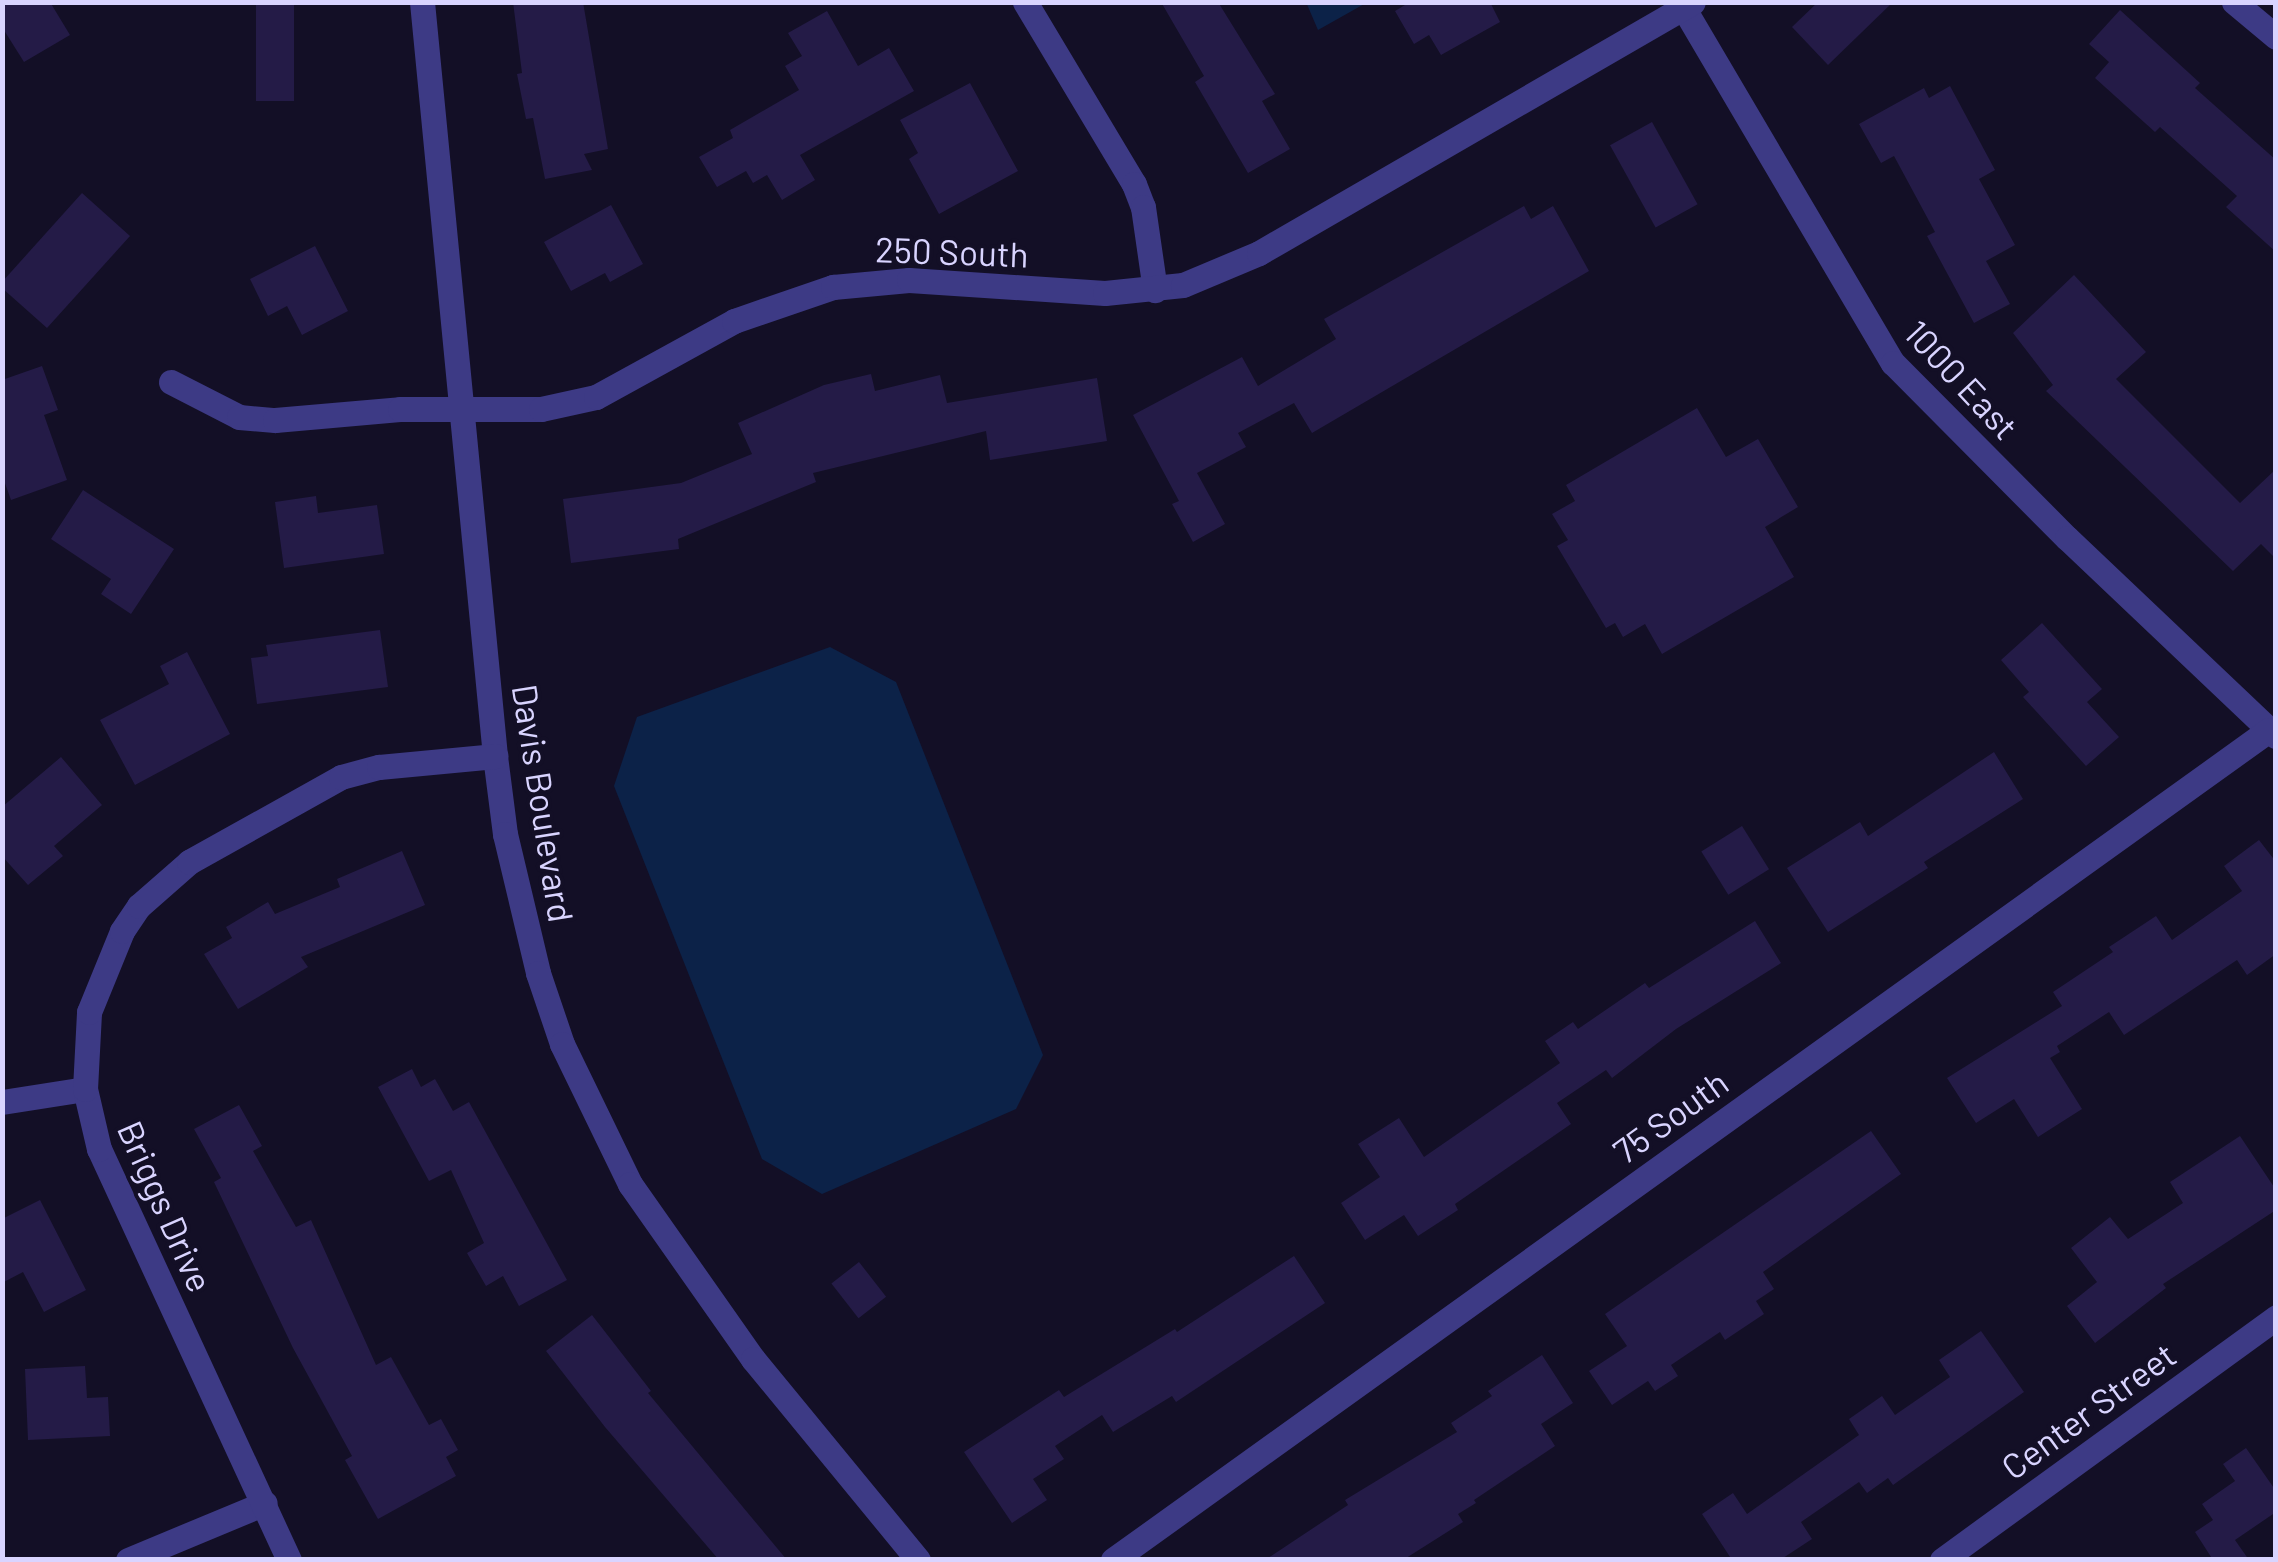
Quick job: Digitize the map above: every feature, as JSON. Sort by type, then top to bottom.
[{"type":"street","name":"Davis Boulevard","points":[[422,2],[495,756],[506,834],[538,973],[562,1044],[620,1167],[710,1303],[918,1560]]},
{"type":"street","points":[[1026,2],[1134,184],[1146,220],[1155,290]]},
{"type":"street","points":[[2234,2],[2276,37]]},
{"type":"street","name":"250 South","points":[[172,382],[239,417],[276,420],[462,409],[541,410],[596,397],[758,310],[857,282],[910,280],[1105,293],[1155,290],[1209,277],[1259,253],[1686,4]]},
{"type":"street","name":"1000 East","points":[[1686,4],[1893,363],[2272,733]]},
{"type":"street","name":"75 South","points":[[1113,1560],[2272,733]]},
{"type":"street","name":"Briggs Drive","points":[[289,1560],[92,1130],[85,1089],[85,1038],[96,984],[122,931],[162,882],[217,844],[341,777],[379,767],[495,756]]},
{"type":"street","points":[[2,1102],[85,1089]]},
{"type":"street","name":"Center Street","points":[[1942,1560],[2276,1318]]},
{"type":"street","points":[[128,1560],[265,1502]]},
{"type":"water","points":[[1306,2],[1366,2],[1366,3],[1318,30]]},
{"type":"water","points":[[830,647],[896,682],[1043,1055],[1016,1109],[822,1194],[762,1159],[614,786],[637,717]]},
{"type":"building","points":[[2,2],[50,2],[70,35],[24,62],[2,27]]},
{"type":"building","points":[[256,2],[294,2],[294,101],[256,101]]},
{"type":"building","points":[[513,2],[583,2],[608,149],[584,154],[592,170],[545,179],[533,118],[526,119],[517,74],[522,73]]},
{"type":"building","points":[[1161,2],[1218,2],[1275,94],[1262,101],[1290,149],[1248,173],[1195,82],[1204,76]]},
{"type":"building","points":[[1410,2],[1490,2],[1500,22],[1441,55],[1429,35],[1414,44],[1395,11]]},
{"type":"building","points":[[1818,2],[1893,2],[1828,65],[1792,27]]},
{"type":"building","points":[[2120,10],[2200,83],[2195,88],[2276,160],[2276,252],[2226,207],[2237,196],[2160,127],[2155,132],[2095,78],[2109,62],[2089,44]]},
{"type":"building","points":[[827,11],[858,66],[889,48],[914,91],[800,155],[815,180],[782,200],[767,175],[753,183],[746,171],[717,187],[699,157],[733,138],[730,130],[799,90],[785,66],[802,56],[788,33]]},
{"type":"building","points":[[970,83],[1018,171],[939,214],[909,159],[918,153],[900,120]]},
{"type":"building","points":[[1950,86],[1995,170],[1979,179],[2015,245],[1986,261],[2010,304],[1974,323],[1927,236],[1935,232],[1894,156],[1881,163],[1859,124],[1924,88],[1929,98]]},
{"type":"building","points":[[1652,122],[1698,204],[1656,227],[1610,145]]},
{"type":"building","points":[[82,193],[130,236],[47,328],[2,288],[2,282]]},
{"type":"building","points":[[611,205],[643,264],[610,282],[605,273],[571,291],[544,242]]},
{"type":"building","points":[[1524,206],[1531,219],[1553,206],[1589,271],[1312,433],[1294,403],[1238,433],[1246,447],[1197,473],[1225,524],[1193,542],[1172,504],[1179,501],[1133,415],[1242,357],[1258,386],[1336,339],[1324,319]]},
{"type":"building","points":[[315,246],[348,311],[302,335],[287,306],[268,316],[250,279]]},
{"type":"building","points":[[2074,275],[2146,352],[2116,379],[2240,503],[2276,469],[2276,559],[2261,544],[2233,571],[2046,391],[2053,385],[2013,333]]},
{"type":"building","points":[[42,366],[58,410],[44,415],[67,480],[11,500],[2,475],[2,380]]},
{"type":"building","points":[[871,374],[875,391],[940,375],[947,403],[1097,378],[1107,441],[990,460],[986,431],[813,473],[816,482],[678,539],[679,549],[571,563],[563,499],[681,483],[752,454],[738,423],[824,385]]},
{"type":"building","points":[[1697,408],[1726,457],[1758,439],[1798,507],[1765,527],[1794,577],[1662,654],[1645,624],[1623,637],[1615,623],[1606,628],[1557,546],[1568,540],[1552,514],[1575,501],[1566,485]]},
{"type":"building","points":[[83,490],[174,549],[131,614],[101,594],[111,579],[51,539]]},
{"type":"building","points":[[316,496],[318,513],[377,505],[384,554],[284,568],[275,502]]},
{"type":"building","points":[[2042,623],[2102,689],[2087,702],[2119,737],[2086,766],[2023,697],[2029,692],[2001,660]]},
{"type":"building","points":[[380,630],[388,687],[257,704],[251,658],[268,656],[266,645]]},
{"type":"building","points":[[187,652],[230,734],[135,785],[100,720],[169,684],[160,666]]},
{"type":"building","points":[[1994,752],[2023,799],[1924,862],[1928,868],[1828,932],[1787,868],[1860,822],[1868,836]]},
{"type":"building","points":[[61,757],[102,805],[54,846],[63,856],[28,885],[2,856],[2,807]]},
{"type":"building","points":[[1742,826],[1769,869],[1728,895],[1701,851]]},
{"type":"building","points":[[2259,840],[2276,862],[2276,954],[2247,975],[2237,960],[2124,1035],[2109,1012],[2057,1046],[2060,1052],[2050,1058],[2082,1109],[2038,1137],[2014,1099],[1976,1123],[1947,1078],[2062,1006],[2053,992],[2113,952],[2109,947],[2156,916],[2172,940],[2242,891],[2224,866]]},
{"type":"building","points":[[402,851],[425,905],[301,957],[308,967],[238,1009],[204,954],[232,938],[226,927],[268,902],[275,914],[340,887],[337,879]]},
{"type":"building","points":[[1755,921],[1781,963],[1676,1029],[1612,1078],[1606,1070],[1557,1103],[1571,1124],[1455,1204],[1458,1210],[1418,1236],[1404,1215],[1365,1240],[1341,1203],[1380,1177],[1358,1144],[1399,1118],[1424,1157],[1560,1063],[1545,1041],[1573,1022],[1578,1029],[1645,983],[1649,988]]},
{"type":"building","points":[[412,1069],[421,1087],[435,1079],[453,1111],[469,1102],[567,1280],[519,1306],[503,1276],[486,1286],[467,1253],[484,1243],[451,1170],[429,1181],[378,1087]]},
{"type":"building","points":[[239,1105],[262,1146],[253,1151],[296,1227],[311,1220],[376,1365],[391,1357],[429,1425],[441,1419],[458,1450],[446,1457],[456,1476],[378,1519],[345,1460],[352,1456],[293,1348],[214,1182],[221,1178],[194,1129]]},
{"type":"building","points":[[1871,1131],[1901,1174],[1763,1272],[1774,1289],[1756,1301],[1764,1314],[1725,1340],[1720,1332],[1671,1365],[1678,1376],[1655,1391],[1648,1381],[1612,1405],[1589,1371],[1627,1346],[1605,1314]]},
{"type":"building","points":[[2240,1136],[2276,1190],[2276,1210],[2163,1284],[2166,1288],[2095,1343],[2067,1306],[2097,1282],[2071,1248],[2110,1217],[2128,1239],[2183,1203],[2170,1182]]},
{"type":"building","points":[[40,1200],[86,1290],[44,1312],[23,1272],[2,1283],[2,1219]]},
{"type":"building","points":[[1294,1256],[1325,1303],[1176,1402],[1172,1396],[1113,1432],[1102,1415],[1055,1446],[1064,1459],[1033,1479],[1047,1500],[1012,1523],[964,1452],[1059,1390],[1064,1397],[1175,1329],[1177,1332]]},
{"type":"building","points":[[859,1262],[886,1297],[859,1318],[831,1284]]},
{"type":"building","points":[[592,1315],[651,1391],[648,1393],[787,1560],[719,1560],[605,1427],[546,1351]]},
{"type":"building","points":[[1981,1331],[2024,1392],[1893,1485],[1888,1478],[1867,1493],[1859,1482],[1801,1522],[1812,1539],[1780,1560],[1732,1560],[1702,1514],[1733,1493],[1747,1514],[1859,1435],[1849,1419],[1882,1396],[1895,1415],[1950,1377],[1939,1360]]},
{"type":"building","points":[[1542,1355],[1573,1403],[1541,1424],[1555,1446],[1474,1500],[1476,1503],[1458,1514],[1463,1522],[1403,1560],[1265,1560],[1348,1505],[1345,1500],[1457,1432],[1451,1423],[1492,1396],[1488,1391]]},
{"type":"building","points":[[85,1366],[87,1398],[108,1397],[110,1436],[28,1440],[25,1369]]},
{"type":"building","points":[[2246,1448],[2276,1491],[2276,1512],[2235,1540],[2249,1560],[2213,1560],[2195,1532],[2213,1520],[2202,1504],[2235,1481],[2223,1464]]}]
